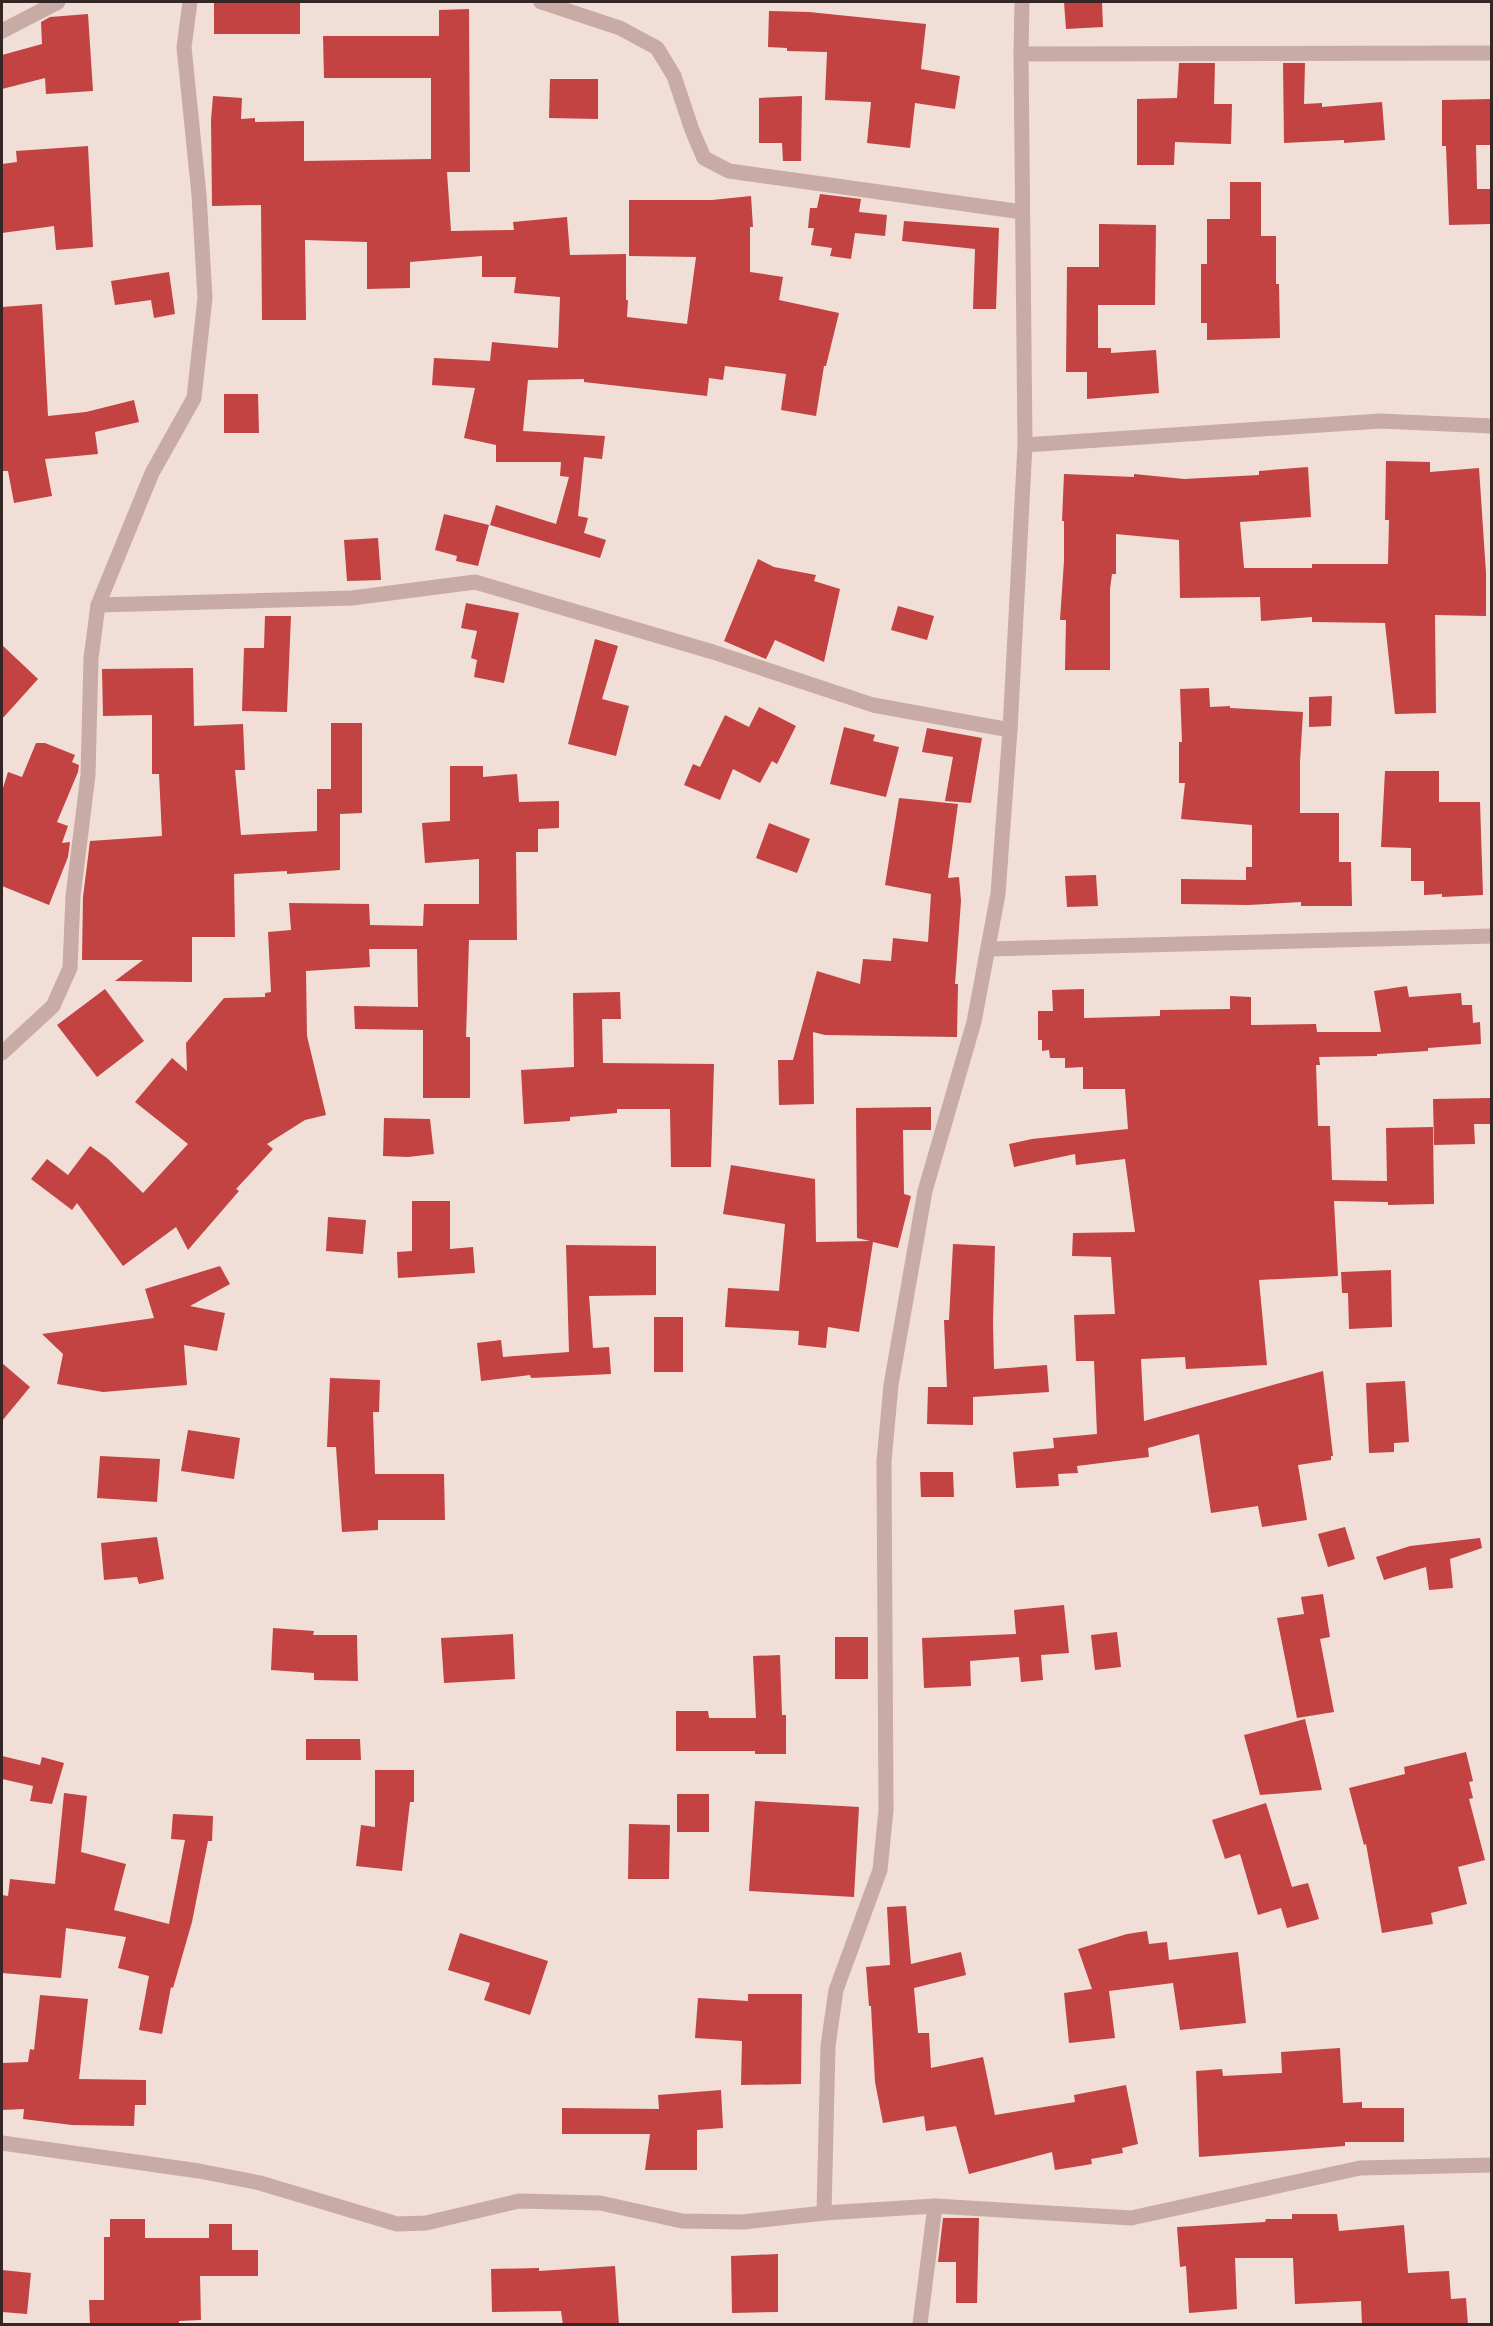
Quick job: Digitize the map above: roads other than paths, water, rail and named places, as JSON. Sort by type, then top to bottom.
[{"type":"street","points":[[2,31],[58,2]]},
{"type":"street","points":[[2,1053],[52,1006],[70,968],[73,896],[88,775],[92,642],[98,605],[152,474],[194,398],[205,298],[199,195],[184,47],[190,2]]},
{"type":"street","points":[[541,2],[620,28],[657,48],[674,76],[704,158],[729,171],[1022,212]]},
{"type":"street","points":[[824,2213],[828,2046],[836,1990],[880,1870],[886,1810],[884,1461],[891,1385],[925,1191],[975,1022],[998,894],[1010,730],[1025,445],[1022,2]]},
{"type":"street","points":[[1021,54],[1491,53]]},
{"type":"street","points":[[1025,445],[1380,421],[1491,426]]},
{"type":"street","points":[[98,605],[352,598],[475,582],[713,652],[873,705],[1010,730]]},
{"type":"street","points":[[988,949],[1491,936]]},
{"type":"street","points":[[2,2143],[260,2182],[397,2224],[426,2223],[519,2201],[600,2203],[682,2221],[743,2222],[824,2213],[936,2206],[1131,2218],[1360,2168],[1491,2165]]},
{"type":"street","points":[[920,2325],[936,2206]]}]
